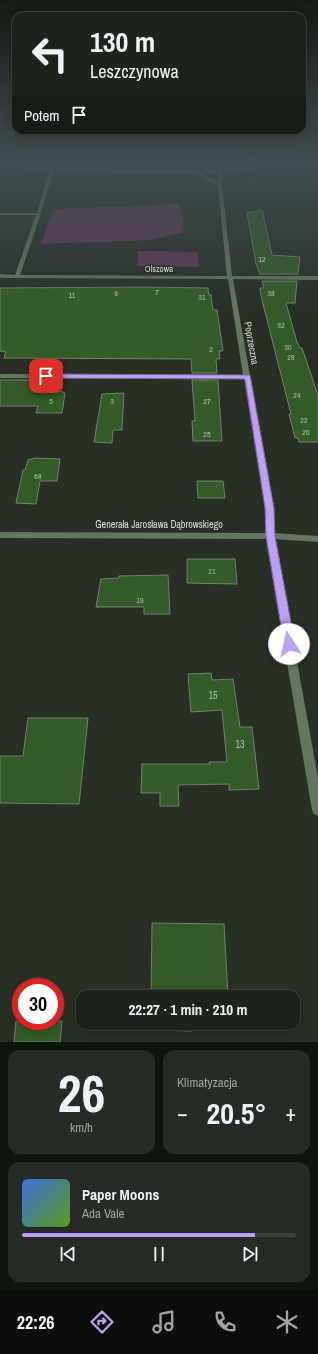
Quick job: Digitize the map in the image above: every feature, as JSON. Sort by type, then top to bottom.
[{"type":"street","name":"Poprzeczna","points":[[223,213],[230,277],[269,508],[270,536],[318,810]]},
{"type":"street","points":[[0,214],[38,214],[17,276]]},
{"type":"street","name":"Olszowa","points":[[0,276],[318,278]]},
{"type":"street","points":[[0,376],[248,377]]},
{"type":"street","name":"Generała Jarosława Dąbrowskiego","points":[[0,535],[270,536],[318,539]]},
{"type":"shaded area","points":[[52,213],[182,213],[184,232],[151,240],[41,244]]},
{"type":"shaded area","points":[[138,251],[198,252],[199,267],[137,266]]},
{"type":"building","points":[[247,213],[263,213],[272,255],[300,257],[298,274],[260,274],[256,264]]},
{"type":"building","points":[[262,281],[297,281],[295,303],[286,303],[297,342],[300,348],[302,348],[318,395],[318,442],[299,442],[298,438],[295,438],[289,414],[291,414],[261,296],[260,288],[264,288]]},
{"type":"building","points":[[0,288],[208,288],[209,295],[211,295],[213,310],[217,310],[223,351],[219,351],[220,359],[216,359],[217,373],[192,373],[191,359],[4,358],[6,352],[0,351]]},
{"type":"building","points":[[0,380],[35,380],[65,393],[62,413],[36,413],[38,406],[0,406]]},
{"type":"building","points":[[192,380],[218,380],[222,441],[193,441],[192,421],[195,421]]},
{"type":"building","points":[[124,393],[122,430],[113,430],[112,443],[94,442],[102,394]]},
{"type":"building","points":[[35,458],[60,459],[57,481],[40,481],[36,504],[16,503],[23,470],[25,470],[28,460]]},
{"type":"building","points":[[197,481],[223,481],[225,498],[198,498]]},
{"type":"building","points":[[187,559],[235,559],[237,584],[187,583]]},
{"type":"building","points":[[168,575],[170,614],[144,614],[144,607],[96,607],[101,579],[119,578],[119,576]]},
{"type":"building","points":[[211,673],[212,680],[233,679],[240,727],[252,727],[259,789],[229,790],[229,784],[178,785],[179,806],[160,806],[160,793],[141,793],[142,764],[210,764],[209,762],[227,762],[222,710],[191,712],[188,674]]},
{"type":"building","points":[[28,718],[88,718],[79,804],[0,803],[0,756],[23,756]]},
{"type":"building","points":[[152,923],[224,924],[228,990],[151,990]]},
{"type":"building","points":[[15,1030],[61,1030],[60,1042],[14,1042]]},
{"type":"building","points":[[151,1030],[192,1030],[192,1031]]},
{"type":"route","points":[[46,376],[248,377],[269,508],[270,536],[289,644]]}]
